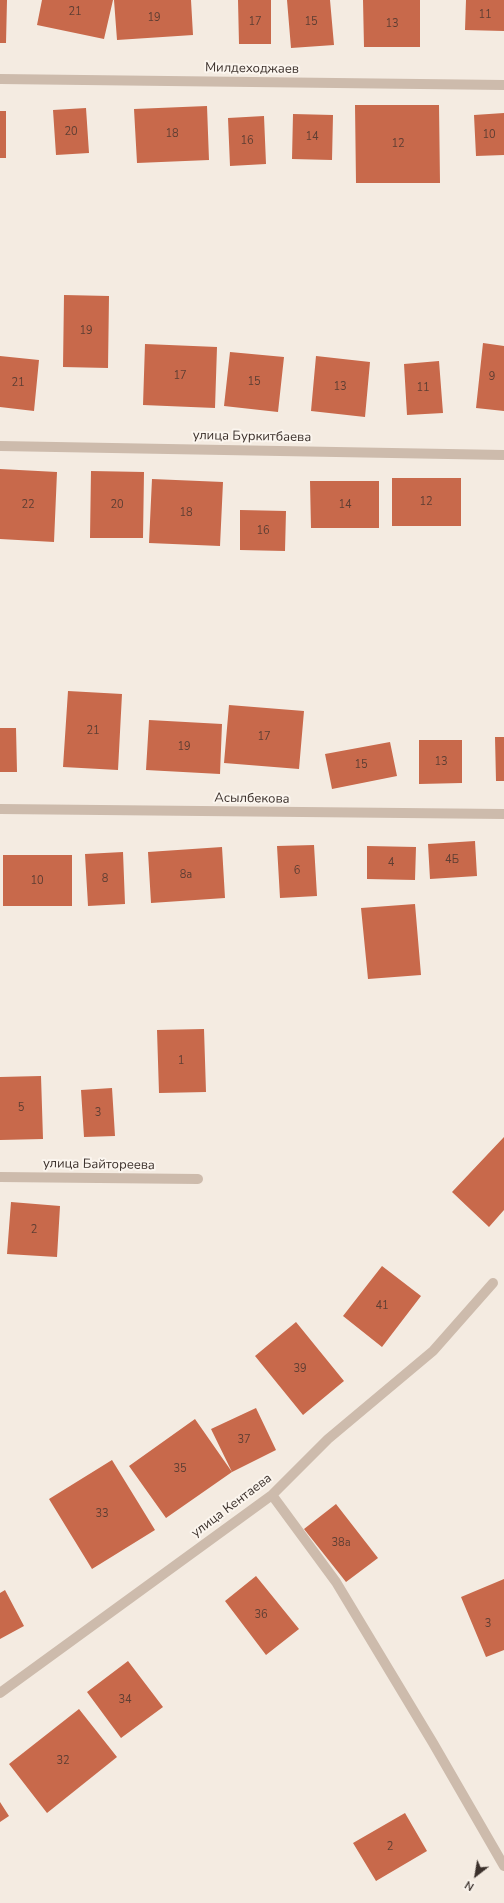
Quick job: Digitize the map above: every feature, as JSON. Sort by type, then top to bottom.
[{"type":"street","name":"Милдеходжаев","points":[[0,79],[504,84]]},
{"type":"street","name":"улица Буркитбаева","points":[[0,446],[504,455]]},
{"type":"street","name":"Асылбекова","points":[[0,809],[504,814]]},
{"type":"street","name":"улица Байтореева","points":[[0,1177],[198,1179]]},
{"type":"street","name":"улица Кентаева","points":[[0,1693],[272,1495],[328,1439],[433,1351],[494,1283]]},
{"type":"street","points":[[272,1495],[336,1582],[433,1743],[504,1866]]},
{"type":"building","points":[[0,0],[7,0],[6,43],[0,43]]},
{"type":"building","points":[[42,0],[113,0],[104,39],[37,25]]},
{"type":"building","points":[[114,0],[191,0],[193,35],[117,40]]},
{"type":"building","points":[[238,0],[271,0],[271,44],[239,44]]},
{"type":"building","points":[[287,0],[330,0],[334,45],[291,48]]},
{"type":"building","points":[[363,0],[420,0],[420,47],[364,47]]},
{"type":"building","points":[[466,0],[504,0],[504,31],[465,30]]},
{"type":"building","points":[[355,105],[439,105],[440,183],[356,183]]},
{"type":"building","points":[[207,106],[209,160],[137,163],[134,109]]},
{"type":"building","points":[[86,108],[89,153],[56,155],[53,110]]},
{"type":"building","points":[[0,111],[6,111],[6,158],[0,158]]},
{"type":"building","points":[[504,113],[504,155],[476,156],[474,115]]},
{"type":"building","points":[[293,114],[333,115],[332,160],[292,159]]},
{"type":"building","points":[[264,116],[266,164],[230,166],[228,118]]},
{"type":"building","points":[[64,295],[109,296],[108,368],[63,367]]},
{"type":"building","points":[[483,343],[504,346],[504,411],[476,408]]},
{"type":"building","points":[[145,344],[217,347],[215,408],[143,405]]},
{"type":"building","points":[[230,352],[284,357],[278,412],[224,406]]},
{"type":"building","points":[[0,356],[39,360],[34,411],[0,407]]},
{"type":"building","points":[[316,356],[370,362],[365,417],[311,411]]},
{"type":"building","points":[[439,361],[443,413],[407,415],[404,364]]},
{"type":"building","points":[[0,469],[57,472],[54,542],[0,539]]},
{"type":"building","points":[[91,471],[144,472],[143,538],[90,538]]},
{"type":"building","points":[[392,478],[461,478],[461,526],[392,526]]},
{"type":"building","points":[[152,479],[223,482],[220,546],[149,543]]},
{"type":"building","points":[[310,481],[379,481],[379,528],[311,528]]},
{"type":"building","points":[[240,510],[286,511],[285,551],[240,550]]},
{"type":"building","points":[[68,691],[122,694],[118,770],[63,767]]},
{"type":"building","points":[[229,705],[304,711],[299,769],[224,763]]},
{"type":"building","points":[[149,720],[222,724],[220,774],[146,770]]},
{"type":"building","points":[[0,728],[16,728],[17,772],[0,772]]},
{"type":"building","points":[[495,737],[504,737],[504,781],[496,781]]},
{"type":"building","points":[[419,740],[462,740],[462,783],[419,784]]},
{"type":"building","points":[[390,742],[397,776],[332,789],[325,754]]},
{"type":"building","points":[[475,841],[477,876],[430,879],[428,844]]},
{"type":"building","points":[[314,845],[317,896],[280,898],[277,846]]},
{"type":"building","points":[[367,846],[416,847],[415,880],[367,879]]},
{"type":"building","points":[[222,847],[225,898],[151,903],[148,852]]},
{"type":"building","points":[[123,852],[125,904],[88,906],[85,854]]},
{"type":"building","points":[[3,855],[72,855],[72,906],[3,906]]},
{"type":"building","points":[[415,904],[421,975],[368,979],[361,908]]},
{"type":"building","points":[[204,1029],[206,1092],[159,1093],[157,1030]]},
{"type":"building","points":[[41,1076],[43,1139],[0,1140],[0,1077]]},
{"type":"building","points":[[112,1088],[115,1136],[84,1137],[81,1090]]},
{"type":"building","points":[[504,1137],[504,1210],[489,1227],[452,1192]]},
{"type":"building","points":[[11,1202],[60,1206],[57,1257],[7,1254]]},
{"type":"building","points":[[382,1266],[421,1296],[382,1347],[343,1316]]},
{"type":"building","points":[[296,1322],[344,1381],[303,1415],[255,1356]]},
{"type":"building","points":[[256,1408],[276,1450],[232,1472],[211,1429]]},
{"type":"building","points":[[195,1419],[232,1472],[166,1518],[129,1466]]},
{"type":"building","points":[[112,1460],[155,1530],[92,1569],[49,1499]]},
{"type":"building","points":[[336,1504],[378,1558],[346,1582],[304,1529]]},
{"type":"building","points":[[256,1576],[299,1629],[266,1655],[225,1601]]},
{"type":"building","points":[[504,1579],[504,1650],[486,1657],[461,1597]]},
{"type":"building","points":[[5,1590],[24,1626],[0,1639],[0,1593]]},
{"type":"building","points":[[128,1661],[163,1707],[121,1738],[87,1692]]},
{"type":"building","points":[[79,1709],[117,1757],[47,1813],[9,1764]]},
{"type":"building","points":[[0,1802],[9,1816],[0,1822]]},
{"type":"building","points":[[405,1813],[427,1851],[376,1881],[353,1843]]}]
